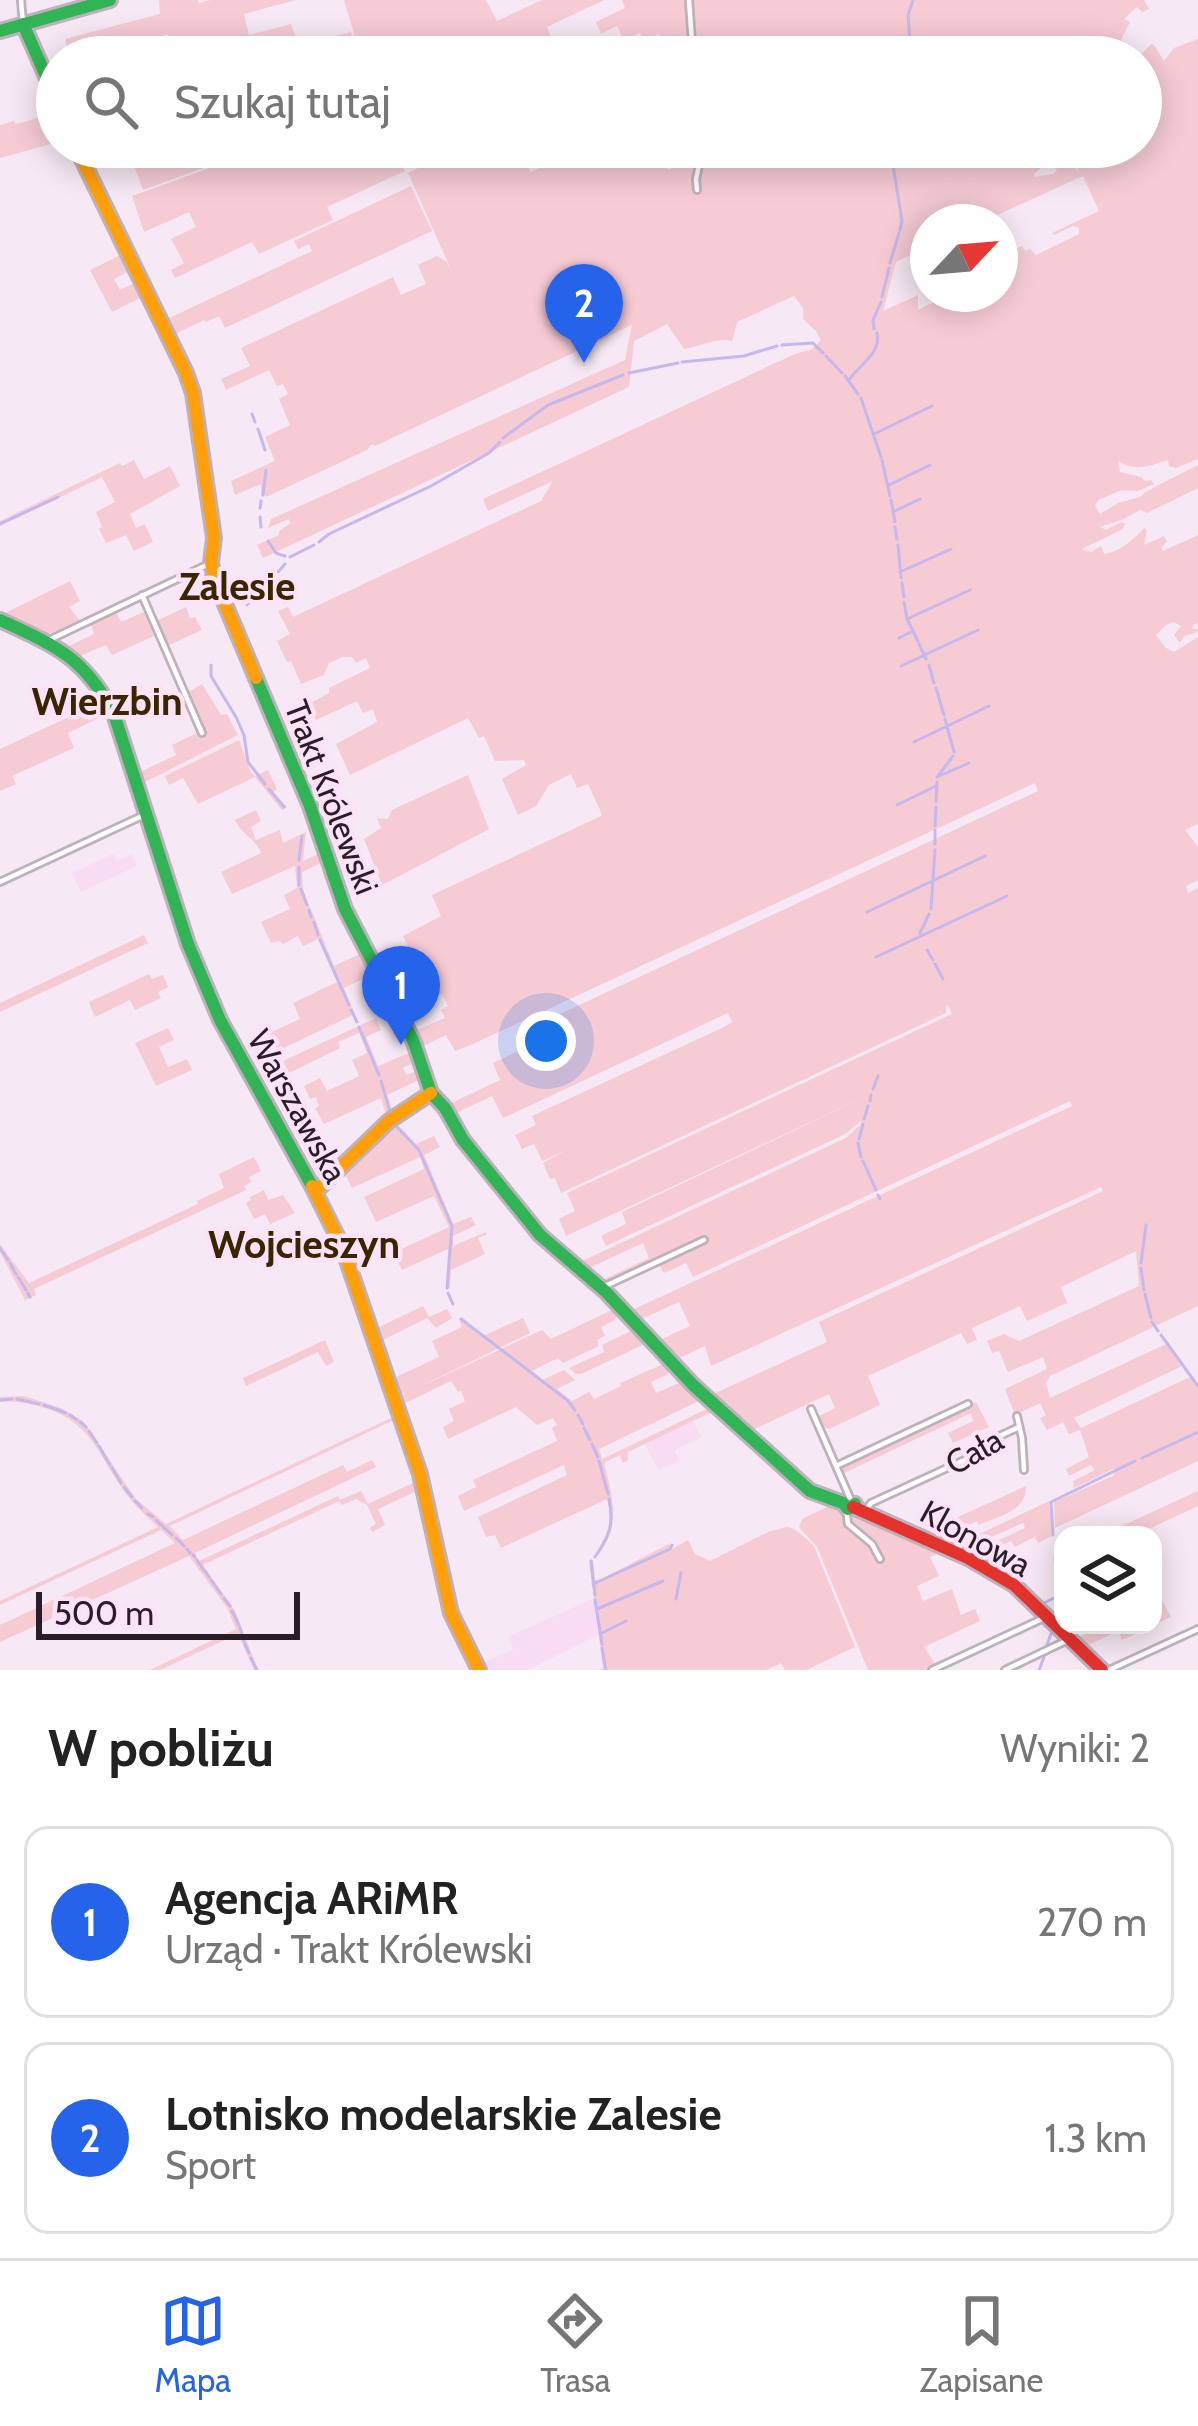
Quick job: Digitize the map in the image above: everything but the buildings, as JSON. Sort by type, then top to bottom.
[{"type":"street","points":[[21,0],[22,24],[36,54]]},
{"type":"street","points":[[0,31],[110,0]]},
{"type":"street","points":[[689,0],[692,36]]},
{"type":"street","name":"Trakt Królewski","points":[[86,168],[193,392],[214,535],[214,578],[310,806],[344,909],[413,1040],[431,1093],[535,1229],[602,1288],[693,1385],[746,1433]]},
{"type":"street","points":[[697,190],[698,168]]},
{"type":"street","points":[[48,642],[211,563]]},
{"type":"street","points":[[142,595],[202,733]]},
{"type":"street","name":"Warszawska","points":[[0,620],[74,658],[106,699],[211,1002],[342,1246],[411,1444],[447,1597],[479,1670]]},
{"type":"street","points":[[0,882],[144,814]]},
{"type":"street","points":[[315,1192],[392,1119],[431,1093]]},
{"type":"street","points":[[602,1288],[704,1240]]},
{"type":"street","points":[[836,1466],[968,1405]]},
{"type":"street","points":[[811,1409],[851,1505],[850,1526],[872,1544],[880,1559]]},
{"type":"street","points":[[1017,1416],[1024,1470]]},
{"type":"street","name":"Cała","points":[[851,1505],[871,1503],[983,1451],[993,1438],[1019,1427]]},
{"type":"street","name":"Klonowa","points":[[746,1433],[806,1488],[988,1569],[1021,1591],[1105,1670]]},
{"type":"street","points":[[932,1670],[1048,1616]]},
{"type":"street","points":[[1105,1670],[1198,1629]]},
{"type":"street","points":[[1005,1670],[1070,1639]]},
{"type":"shaded area","points":[[159,0],[296,0],[244,14],[249,35],[291,24],[296,36],[76,36],[160,14]]},
{"type":"shaded area","points":[[344,0],[486,0],[497,21],[542,0],[604,0],[547,27],[551,36],[355,36]]},
{"type":"shaded area","points":[[622,0],[687,0],[690,36],[622,36],[617,26],[601,34],[596,22],[625,8]]},
{"type":"shaded area","points":[[691,0],[1144,0],[1149,9],[1142,12],[1137,7],[1124,19],[1130,22],[1123,36],[694,36]]},
{"type":"shaded area","points":[[1198,39],[1198,459],[1176,468],[1168,460],[1136,467],[1118,461],[1120,472],[1154,484],[1138,491],[1122,490],[1098,500],[1095,506],[1100,514],[1198,465],[1198,488],[1147,513],[1140,510],[1100,527],[1106,530],[1125,524],[1082,549],[1091,552],[1101,546],[1104,554],[1110,553],[1144,528],[1144,545],[1164,536],[1163,551],[1198,535],[1198,623],[1192,629],[1198,632],[1184,636],[1180,643],[1174,635],[1181,626],[1174,622],[1156,635],[1174,652],[1198,637],[1198,824],[1185,830],[1198,847],[1198,880],[1186,886],[1188,893],[1198,888],[1198,1306],[1050,1376],[1046,1383],[1050,1398],[1166,1344],[1182,1366],[1074,1418],[1081,1428],[1190,1377],[1198,1387],[1198,1461],[1055,1526],[1054,1502],[1117,1470],[1074,1488],[1073,1481],[1095,1470],[1091,1465],[1069,1476],[1066,1469],[1089,1457],[1080,1430],[1069,1434],[1063,1422],[1047,1430],[1040,1418],[1046,1415],[1040,1403],[1015,1415],[1005,1389],[1047,1369],[1043,1357],[1008,1372],[999,1351],[992,1353],[987,1341],[1004,1334],[1019,1341],[1139,1286],[1136,1251],[1061,1287],[1067,1303],[1027,1321],[1020,1306],[972,1328],[977,1340],[967,1344],[961,1333],[868,1376],[880,1405],[829,1429],[819,1416],[835,1408],[829,1394],[750,1431],[709,1396],[827,1342],[819,1322],[1103,1191],[1101,1187],[711,1366],[705,1346],[675,1360],[658,1341],[690,1326],[679,1302],[639,1320],[630,1311],[1072,1106],[1070,1101],[693,1277],[686,1263],[664,1273],[658,1264],[606,1288],[599,1282],[649,1258],[643,1243],[585,1270],[578,1263],[846,1138],[861,1121],[845,1134],[606,1246],[601,1236],[626,1224],[622,1212],[873,1093],[566,1236],[559,1219],[575,1211],[567,1193],[952,1014],[948,1005],[946,1013],[561,1193],[543,1163],[565,1151],[542,1161],[534,1144],[522,1149],[515,1135],[536,1125],[532,1116],[724,1027],[732,1022],[728,1013],[503,1118],[492,1096],[452,1115],[447,1105],[500,1080],[493,1063],[534,1044],[528,1029],[1038,791],[1035,783],[473,1044],[455,1051],[446,1035],[419,1048],[412,1032],[445,1018],[441,1010],[448,1006],[442,994],[436,996],[403,936],[441,916],[432,895],[601,812],[588,784],[577,788],[571,774],[549,785],[536,806],[518,815],[502,779],[526,765],[524,760],[495,761],[484,736],[479,738],[468,718],[350,775],[336,744],[377,722],[373,709],[363,713],[357,701],[316,720],[309,704],[329,693],[329,688],[370,668],[366,658],[356,663],[352,657],[342,657],[329,663],[324,675],[301,684],[277,641],[290,634],[278,611],[288,607],[293,617],[541,501],[553,481],[488,511],[483,499],[812,349],[821,340],[803,319],[803,308],[794,296],[737,322],[732,341],[684,349],[667,324],[634,341],[629,387],[263,558],[257,545],[291,523],[289,519],[268,528],[271,519],[625,360],[632,325],[266,497],[261,496],[261,484],[235,495],[231,481],[275,461],[265,437],[290,425],[279,399],[288,394],[283,384],[277,386],[269,370],[226,390],[221,379],[250,366],[241,348],[393,277],[401,295],[426,284],[418,265],[437,256],[452,272],[408,173],[418,168],[529,168],[531,172],[540,168],[1041,168],[1035,177],[1053,174],[1055,168],[1076,168],[1080,174],[1077,168],[1162,168],[1162,58],[1164,61],[1174,48]]},
{"type":"shaded area","points":[[36,119],[36,148],[0,158],[0,125]]},
{"type":"shaded area","points":[[135,168],[203,168],[143,190]]},
{"type":"shaded area","points":[[210,168],[405,171],[327,207],[333,220],[259,254],[252,242],[175,278],[171,270],[184,263],[171,239],[196,227],[189,212],[144,232],[132,196]]},
{"type":"shaded area","points":[[411,186],[432,231],[225,328],[219,316],[171,336],[163,321],[312,251],[309,244],[298,249],[294,241]]},
{"type":"shaded area","points":[[123,254],[131,270],[114,279],[120,290],[137,282],[144,296],[112,312],[90,270]]},
{"type":"shaded area","points":[[134,460],[144,479],[170,466],[180,486],[130,514],[136,528],[145,524],[153,542],[134,551],[126,535],[106,543],[96,512],[115,502],[102,477],[0,526],[0,521]]},
{"type":"shaded area","points":[[70,581],[80,601],[69,607],[80,621],[46,635],[1,615]]},
{"type":"shaded area","points":[[186,607],[202,630],[165,647],[156,621]]},
{"type":"shaded area","points":[[116,611],[121,622],[146,611],[154,636],[112,655],[106,645],[80,656],[67,647],[94,634],[91,623]]},
{"type":"shaded area","points":[[202,684],[238,735],[141,784],[138,773],[176,755],[172,745],[199,732],[187,693]]},
{"type":"shaded area","points":[[101,702],[107,714],[68,733],[74,748],[12,776],[16,784],[0,791],[0,749]]},
{"type":"shaded area","points":[[239,740],[251,773],[255,776],[268,770],[277,789],[273,792],[287,807],[282,810],[255,777],[198,804],[183,778],[169,785],[165,776]]},
{"type":"shaded area","points":[[468,775],[489,829],[382,885],[364,839],[381,828],[377,818],[388,819],[392,810]]},
{"type":"shaded area","points":[[256,810],[261,821],[251,827],[256,840],[280,830],[283,843],[306,832],[303,861],[323,852],[325,861],[302,872],[303,890],[334,966],[364,952],[375,973],[344,988],[355,1014],[267,1056],[259,1038],[300,1019],[293,1003],[337,982],[318,939],[303,946],[298,936],[283,944],[271,943],[261,922],[290,909],[284,895],[297,888],[295,866],[232,894],[221,872],[261,853],[235,820]]},
{"type":"shaded area","points":[[113,854],[117,861],[132,854],[137,866],[81,892],[72,873]]},
{"type":"shaded area","points":[[144,935],[148,943],[0,1012],[0,1003]]},
{"type":"shaded area","points":[[149,974],[152,979],[163,975],[168,987],[158,992],[161,998],[135,1010],[130,1000],[95,1017],[89,1002]]},
{"type":"shaded area","points":[[376,1018],[381,1030],[366,1037],[378,1066],[414,1051],[417,1061],[403,1068],[406,1075],[419,1070],[421,1079],[387,1095],[393,1115],[387,1119],[381,1098],[324,1124],[315,1108],[319,1106],[316,1097],[310,1099],[304,1086],[320,1078],[327,1091],[359,1076],[352,1060],[367,1053],[359,1033],[289,1073],[283,1061]]},
{"type":"shaded area","points":[[168,1028],[174,1040],[159,1047],[168,1067],[187,1059],[192,1070],[156,1086],[135,1043]]},
{"type":"shaded area","points":[[394,1121],[416,1144],[434,1136],[440,1147],[424,1155],[453,1224],[471,1217],[476,1225],[453,1236],[453,1246],[487,1234],[478,1238],[485,1254],[451,1270],[446,1290],[448,1249],[402,1270],[393,1253],[449,1227],[434,1196],[376,1222],[364,1197],[424,1169],[420,1157],[352,1188],[346,1176],[331,1184]]},
{"type":"shaded area","points":[[254,1157],[261,1171],[249,1177],[246,1190],[34,1289],[36,1295],[25,1300],[0,1252],[0,1244],[29,1283],[198,1204],[224,1188],[219,1174]]},
{"type":"shaded area","points":[[264,1190],[268,1200],[283,1195],[295,1213],[270,1224],[265,1214],[254,1219],[246,1203]]},
{"type":"shaded area","points":[[423,1306],[429,1317],[447,1309],[452,1318],[436,1328],[427,1318],[381,1341],[377,1328]]},
{"type":"shaded area","points":[[614,1309],[619,1314],[601,1327],[605,1336],[597,1340],[599,1346],[530,1372],[542,1380],[564,1370],[575,1380],[557,1389],[572,1401],[589,1392],[594,1399],[668,1362],[676,1370],[651,1382],[656,1393],[682,1378],[703,1399],[599,1449],[602,1459],[711,1407],[714,1411],[628,1452],[623,1463],[620,1455],[604,1463],[612,1524],[595,1558],[609,1525],[607,1499],[501,1548],[495,1535],[486,1537],[478,1517],[567,1475],[564,1465],[464,1511],[458,1496],[476,1487],[473,1480],[557,1441],[553,1418],[537,1425],[516,1407],[448,1439],[443,1427],[454,1421],[449,1409],[465,1401],[461,1391],[451,1381],[403,1404],[405,1393],[400,1394],[394,1378],[439,1357],[432,1341],[462,1327],[462,1317],[483,1336],[523,1318],[530,1333],[413,1390],[542,1330],[551,1339]]},
{"type":"shaded area","points":[[637,1328],[647,1343],[581,1374],[569,1368],[604,1352],[602,1345]]},
{"type":"shaded area","points":[[325,1340],[334,1362],[326,1366],[318,1352],[246,1386],[243,1378]]},
{"type":"shaded area","points":[[24,1396],[83,1421],[136,1499],[166,1524],[395,1416],[170,1526],[183,1540],[343,1465],[347,1472],[372,1460],[376,1467],[195,1553],[199,1561],[338,1496],[340,1500],[361,1491],[368,1504],[415,1482],[417,1491],[378,1509],[385,1525],[372,1532],[376,1524],[367,1505],[356,1499],[342,1505],[339,1501],[203,1565],[235,1611],[258,1670],[238,1634],[160,1670],[150,1670],[236,1629],[227,1608],[189,1556],[0,1642],[0,1625],[175,1543],[161,1530],[0,1605],[158,1527],[131,1500],[77,1425],[42,1407],[0,1402],[0,1397]]},
{"type":"shaded area","points":[[976,1402],[989,1427],[953,1443],[948,1433],[973,1421],[971,1413],[842,1474],[841,1465]]},
{"type":"shaded area","points":[[693,1421],[701,1437],[675,1450],[679,1461],[658,1470],[645,1444]]},
{"type":"shaded area","points":[[1026,1486],[1022,1501],[1003,1515],[937,1540],[923,1533]]},
{"type":"shaded area","points":[[1198,1491],[1198,1506],[1155,1526],[1122,1526]]},
{"type":"shaded area","points":[[1049,1501],[1052,1536],[1038,1543],[1035,1537],[1015,1547],[1011,1541],[973,1558],[966,1555],[1025,1528],[1023,1523],[959,1551],[952,1547]]},
{"type":"shaded area","points":[[835,1503],[841,1506],[847,1529],[869,1546],[877,1560],[881,1558],[877,1545],[852,1524],[852,1512],[946,1550],[930,1557],[939,1576],[917,1586],[923,1601],[952,1589],[961,1615],[975,1609],[980,1621],[924,1647],[936,1665],[930,1670],[868,1670],[817,1547],[799,1527],[802,1519]]},
{"type":"shaded area","points":[[786,1527],[814,1546],[855,1647],[806,1670],[785,1670],[781,1663],[766,1670],[599,1670],[603,1668],[589,1561],[593,1560],[595,1580],[599,1580],[669,1544],[672,1549],[688,1540],[695,1554],[710,1561]]},
{"type":"shaded area","points":[[594,1598],[598,1635],[527,1670],[484,1670],[481,1664],[513,1649],[508,1637]]},
{"type":"shaded area","points":[[1162,1600],[1171,1617],[1162,1621]]},
{"type":"shaded area","points":[[1086,1634],[1112,1634],[1082,1648],[1075,1639]]},
{"type":"waterway","points":[[910,36],[913,0]]},
{"type":"waterway","points":[[893,168],[900,230]]},
{"type":"waterway","points":[[890,263],[899,233]]},
{"type":"waterway","points":[[882,297],[889,268]]},
{"type":"waterway","points":[[874,329],[881,302]]},
{"type":"waterway","points":[[849,380],[873,353],[877,333]]},
{"type":"waterway","points":[[782,345],[813,343],[823,353]]},
{"type":"waterway","points":[[682,362],[744,356],[777,346]]},
{"type":"waterway","points":[[826,356],[842,373]]},
{"type":"waterway","points":[[629,373],[678,363]]},
{"type":"waterway","points":[[503,438],[548,405],[623,375]]},
{"type":"waterway","points":[[845,376],[858,394]]},
{"type":"waterway","points":[[861,398],[881,457]]},
{"type":"waterway","points":[[874,434],[932,406]]},
{"type":"waterway","points":[[252,414],[255,422]]},
{"type":"waterway","points":[[258,429],[265,450]]},
{"type":"waterway","points":[[319,542],[431,486],[500,442]]},
{"type":"waterway","points":[[882,460],[890,496]]},
{"type":"waterway","points":[[889,485],[930,465]]},
{"type":"waterway","points":[[263,495],[266,470]]},
{"type":"waterway","points":[[0,524],[58,497]]},
{"type":"waterway","points":[[893,512],[920,499]]},
{"type":"waterway","points":[[891,500],[895,522]]},
{"type":"waterway","points":[[260,508],[261,501]]},
{"type":"waterway","points":[[260,517],[261,527]]},
{"type":"waterway","points":[[895,527],[897,539]]},
{"type":"waterway","points":[[268,541],[276,553],[285,556]]},
{"type":"waterway","points":[[290,557],[314,545]]},
{"type":"waterway","points":[[898,545],[901,578]]},
{"type":"waterway","points":[[900,572],[951,549]]},
{"type":"waterway","points":[[278,572],[285,564]]},
{"type":"waterway","points":[[247,605],[273,576]]},
{"type":"waterway","points":[[902,583],[904,597]]},
{"type":"waterway","points":[[907,619],[970,590]]},
{"type":"waterway","points":[[904,602],[918,641]]},
{"type":"waterway","points":[[901,666],[978,630]]},
{"type":"waterway","points":[[899,638],[913,631]]},
{"type":"waterway","points":[[919,644],[926,659]]},
{"type":"waterway","points":[[211,665],[211,676],[244,735],[248,762],[265,784]]},
{"type":"waterway","points":[[929,665],[934,683]]},
{"type":"waterway","points":[[936,688],[944,715]]},
{"type":"waterway","points":[[914,742],[989,706]]},
{"type":"waterway","points":[[945,719],[954,752]]},
{"type":"waterway","points":[[938,776],[953,756]]},
{"type":"waterway","points":[[937,777],[969,763]]},
{"type":"waterway","points":[[936,802],[937,782]]},
{"type":"waterway","points":[[897,805],[936,786]]},
{"type":"waterway","points":[[269,789],[284,807]]},
{"type":"waterway","points":[[935,826],[936,807]]},
{"type":"waterway","points":[[935,830],[935,844]]},
{"type":"waterway","points":[[299,860],[302,836]]},
{"type":"waterway","points":[[931,909],[935,850]]},
{"type":"waterway","points":[[867,912],[985,856]]},
{"type":"waterway","points":[[299,867],[299,885]]},
{"type":"waterway","points":[[301,889],[307,905]]},
{"type":"waterway","points":[[876,957],[1007,896]]},
{"type":"waterway","points":[[309,910],[311,917]]},
{"type":"waterway","points":[[920,933],[929,914]]},
{"type":"waterway","points":[[314,922],[318,935]]},
{"type":"waterway","points":[[320,940],[349,1005]]},
{"type":"waterway","points":[[927,950],[933,960]]},
{"type":"waterway","points":[[935,964],[943,979]]},
{"type":"waterway","points":[[351,1010],[357,1022]]},
{"type":"waterway","points":[[359,1027],[379,1075]]},
{"type":"waterway","points":[[873,1089],[878,1076]]},
{"type":"waterway","points":[[381,1081],[394,1124],[419,1150],[452,1226],[447,1288]]},
{"type":"waterway","points":[[870,1101],[871,1095]]},
{"type":"waterway","points":[[864,1119],[868,1106]]},
{"type":"waterway","points":[[859,1139],[863,1124]]},
{"type":"waterway","points":[[858,1143],[861,1157]]},
{"type":"waterway","points":[[863,1161],[876,1190]]},
{"type":"waterway","points":[[878,1195],[880,1199]]},
{"type":"waterway","points":[[1141,1263],[1146,1225]]},
{"type":"waterway","points":[[0,1248],[8,1260]]},
{"type":"waterway","points":[[10,1263],[16,1274]]},
{"type":"waterway","points":[[1141,1268],[1144,1290]]},
{"type":"waterway","points":[[18,1277],[26,1290]]},
{"type":"waterway","points":[[28,1293],[30,1297]]},
{"type":"waterway","points":[[448,1293],[453,1304]]},
{"type":"waterway","points":[[1145,1294],[1151,1318]]},
{"type":"waterway","points":[[461,1319],[575,1410]]},
{"type":"waterway","points":[[1152,1322],[1158,1331]]},
{"type":"waterway","points":[[1161,1335],[1198,1386]]},
{"type":"waterway","points":[[0,1400],[12,1399]]},
{"type":"waterway","points":[[17,1399],[39,1404]]},
{"type":"waterway","points":[[44,1405],[66,1413]]},
{"type":"waterway","points":[[70,1415],[77,1420]]},
{"type":"waterway","points":[[578,1415],[583,1424]]},
{"type":"waterway","points":[[80,1422],[86,1427]]},
{"type":"waterway","points":[[584,1428],[590,1440]]},
{"type":"waterway","points":[[89,1431],[97,1443]]},
{"type":"waterway","points":[[1142,1458],[1198,1432]]},
{"type":"waterway","points":[[592,1444],[598,1457]]},
{"type":"waterway","points":[[99,1446],[110,1465]]},
{"type":"waterway","points":[[599,1461],[608,1494]]},
{"type":"waterway","points":[[1053,1535],[1051,1502],[1135,1461]]},
{"type":"waterway","points":[[112,1468],[121,1483]]},
{"type":"waterway","points":[[124,1487],[132,1497]]},
{"type":"waterway","points":[[595,1557],[610,1530],[609,1499]]},
{"type":"waterway","points":[[135,1501],[142,1508]]},
{"type":"waterway","points":[[148,1514],[153,1517]]},
{"type":"waterway","points":[[156,1520],[172,1535]]},
{"type":"waterway","points":[[176,1538],[184,1546]]},
{"type":"waterway","points":[[593,1584],[672,1545]]},
{"type":"waterway","points":[[187,1549],[190,1553]]},
{"type":"waterway","points":[[197,1560],[203,1569]]},
{"type":"waterway","points":[[591,1561],[595,1595]]},
{"type":"waterway","points":[[205,1571],[209,1577]]},
{"type":"waterway","points":[[676,1599],[681,1573]]},
{"type":"waterway","points":[[211,1580],[221,1594]]},
{"type":"waterway","points":[[597,1609],[663,1581]]},
{"type":"waterway","points":[[224,1598],[230,1606]]},
{"type":"waterway","points":[[1040,1605],[1054,1598]]},
{"type":"waterway","points":[[595,1600],[602,1644]]},
{"type":"waterway","points":[[232,1611],[239,1625]]},
{"type":"waterway","points":[[1035,1611],[1040,1616]]},
{"type":"waterway","points":[[600,1634],[626,1621]]},
{"type":"waterway","points":[[1047,1623],[1052,1631],[1047,1645]]},
{"type":"waterway","points":[[240,1628],[244,1641]]},
{"type":"waterway","points":[[245,1644],[249,1653]]},
{"type":"waterway","points":[[602,1648],[606,1670]]},
{"type":"waterway","points":[[1039,1670],[1044,1657]]},
{"type":"waterway","points":[[251,1658],[257,1670]]},
{"type":"traffic: fast","points":[[0,31],[110,0]]},
{"type":"traffic: fast","points":[[23,24],[36,53]]},
{"type":"traffic: fast","points":[[0,620],[67,655],[91,679],[114,714],[188,944],[220,1020],[312,1186]]},
{"type":"traffic: fast","points":[[256,678],[310,806],[345,909],[413,1040],[431,1093],[463,1140],[540,1235],[606,1292],[693,1385],[810,1491],[848,1509],[855,1504]]},
{"type":"traffic: slow","points":[[86,168],[193,393],[214,538],[214,578],[256,678]]},
{"type":"traffic: slow","points":[[315,1192],[389,1121],[431,1093]]},
{"type":"traffic: slow","points":[[312,1186],[342,1246],[420,1474],[451,1613],[479,1670]]},
{"type":"traffic: jam","points":[[853,1507],[968,1558],[1014,1585],[1102,1670]]},
{"type":"place","name":"Lotnisko modelarskie Zalesie","points":[[584,363]]},
{"type":"place","name":"Agencja ARiMR","points":[[401,1045]]},
{"type":"district","name":"Zalesie","points":[[237,586]]},
{"type":"district","name":"Wierzbin","points":[[107,701]]},
{"type":"district","name":"Wojcieszyn","points":[[304,1244]]}]
